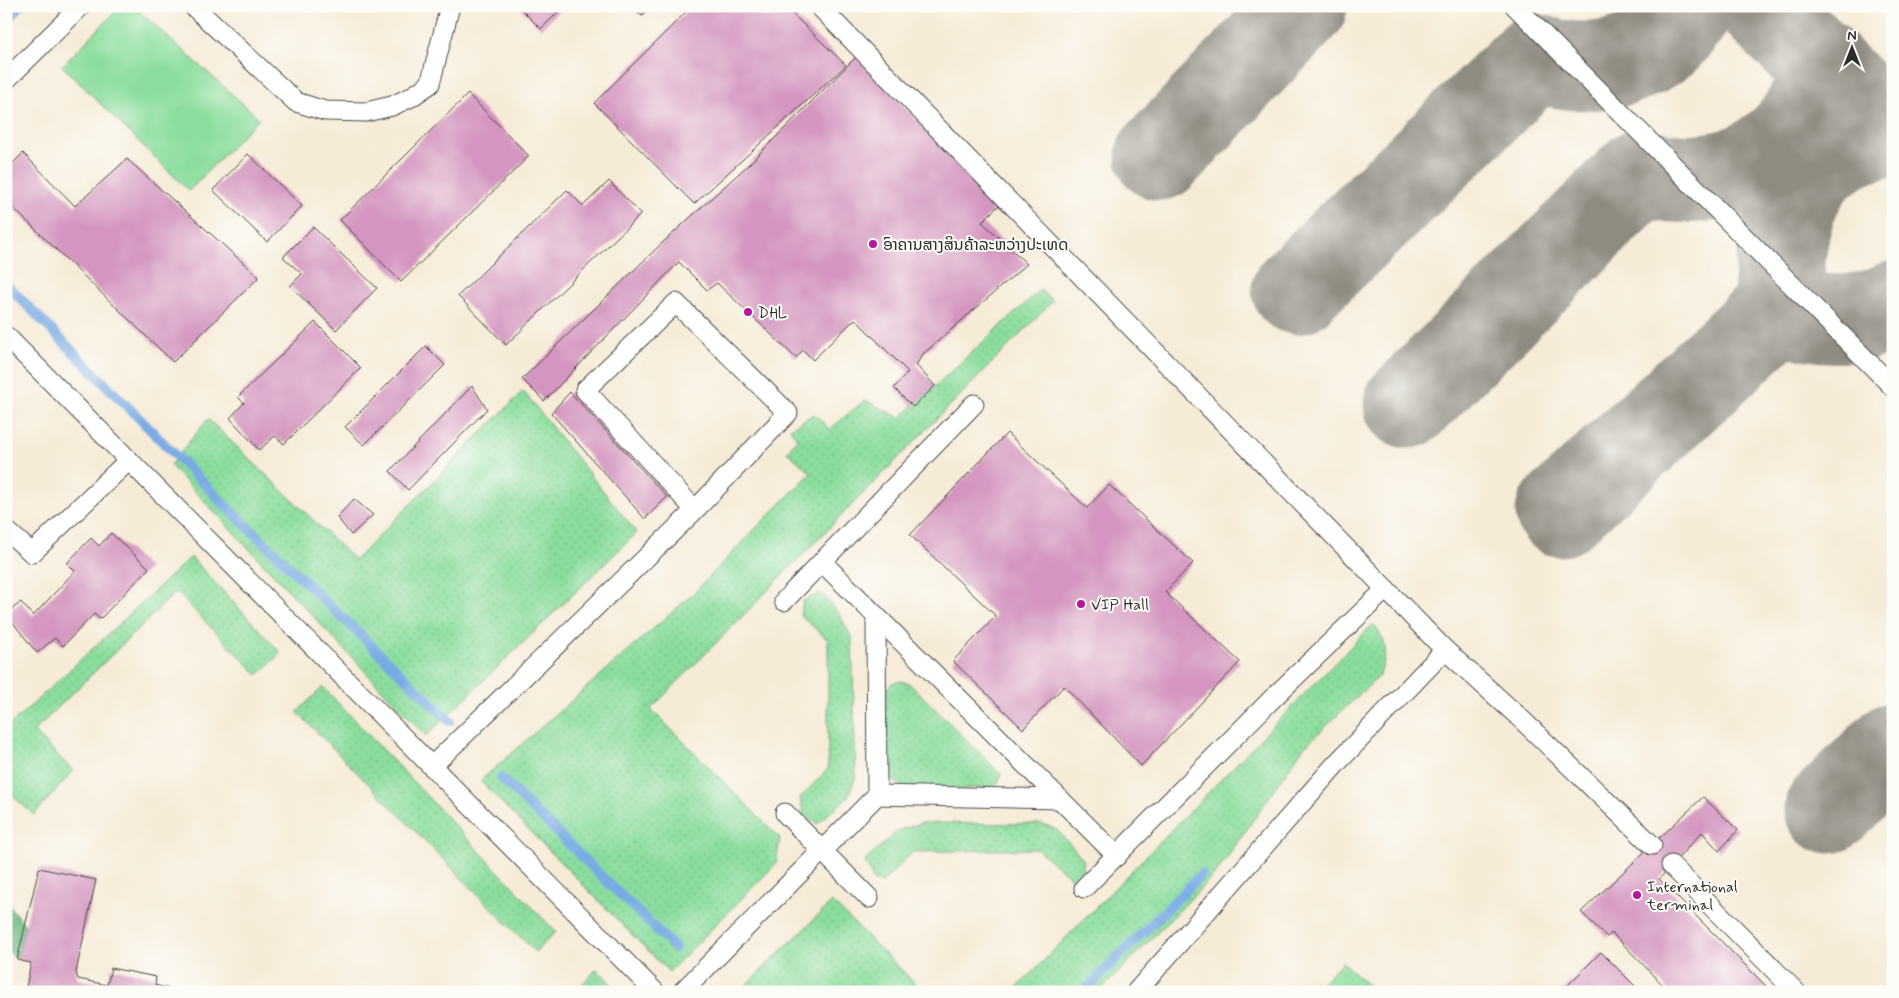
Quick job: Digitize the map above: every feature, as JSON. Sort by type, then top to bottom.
[{"type":"lane","points":[[6,80],[81,6]]},
{"type":"lane","points":[[193,6],[296,102],[325,110],[366,112],[404,100],[430,84],[450,6]]},
{"type":"lane","points":[[819,6],[1446,650],[1519,717],[1652,845]]},
{"type":"lane","points":[[1515,6],[1893,387]]},
{"type":"lane","points":[[432,766],[695,510],[788,413],[676,304],[585,390],[695,510]]},
{"type":"lane","points":[[6,336],[655,992]]},
{"type":"lane","points":[[784,601],[974,404]]},
{"type":"lane","points":[[6,530],[32,553],[129,460]]},
{"type":"lane","points":[[822,562],[1117,856]]},
{"type":"lane","points":[[1084,888],[1273,698],[1386,589]]},
{"type":"lane","points":[[876,617],[878,795]]},
{"type":"lane","points":[[1136,992],[1335,765],[1446,650]]},
{"type":"lane","points":[[682,992],[878,795],[1060,800]]},
{"type":"lane","points":[[785,812],[869,898]]},
{"type":"lane","points":[[1671,865],[1796,992]]},
{"type":"green space","points":[[121,6],[133,6],[259,118],[189,191],[62,66]]},
{"type":"green space","points":[[1040,290],[1053,301],[651,709],[780,838],[776,864],[669,972],[480,781],[695,592],[811,473],[787,452],[797,439],[790,428],[814,414],[830,429],[865,400],[900,418]]},
{"type":"green space","points":[[523,391],[637,533],[426,736],[170,465],[208,419],[355,560]]},
{"type":"green space","points":[[191,557],[281,653],[258,675],[176,592],[34,731],[73,771],[34,815],[6,790],[6,729]]},
{"type":"green space","points":[[820,593],[837,611],[852,637],[856,776],[848,797],[817,824],[804,816],[800,798],[828,769],[828,640],[800,615],[803,601]]},
{"type":"green space","points":[[1373,624],[1382,637],[1385,648],[1380,675],[1304,747],[1217,872],[1099,992],[1013,992]]},
{"type":"green space","points":[[901,681],[910,684],[1001,774],[998,784],[993,787],[933,790],[910,788],[900,785],[891,779],[882,765],[887,688],[892,683]]},
{"type":"green space","points":[[323,687],[556,932],[535,952],[297,712]]},
{"type":"green space","points":[[922,823],[1043,824],[1057,830],[1084,860],[1082,872],[1073,879],[1037,849],[913,852],[882,883],[873,880],[865,861],[899,830]]},
{"type":"green space","points":[[6,902],[25,925],[17,960],[6,948]]},
{"type":"green space","points":[[832,902],[924,992],[739,992]]},
{"type":"green space","points":[[1342,962],[1376,992],[1313,992]]},
{"type":"green space","points":[[597,969],[619,992],[574,992]]},
{"type":"water","points":[[6,6],[26,6],[6,27]]},
{"type":"building","points":[[518,6],[564,6],[541,29]]},
{"type":"building","points":[[632,6],[651,6],[642,16]]},
{"type":"building","points":[[692,6],[784,6],[846,65],[694,204],[594,103]]},
{"type":"building","points":[[856,57],[999,205],[982,222],[1027,264],[923,354],[916,365],[935,386],[913,407],[894,388],[908,372],[855,319],[813,360],[803,350],[796,358],[717,283],[707,290],[679,262],[544,401],[522,379],[660,245],[748,165]]},
{"type":"building","points":[[468,94],[529,156],[401,282],[340,220]]},
{"type":"building","points":[[23,153],[75,206],[127,159],[259,277],[173,362],[6,201],[6,170]]},
{"type":"building","points":[[248,154],[302,206],[267,242],[213,190]]},
{"type":"building","points":[[609,181],[641,214],[506,345],[458,296],[567,190],[583,206]]},
{"type":"building","points":[[313,227],[377,288],[336,330],[290,286],[302,274],[283,257]]},
{"type":"building","points":[[315,322],[361,368],[284,444],[275,436],[259,450],[230,418],[244,403],[238,397]]},
{"type":"building","points":[[426,346],[445,365],[364,445],[345,427]]},
{"type":"building","points":[[472,386],[487,409],[408,490],[390,471]]},
{"type":"building","points":[[570,392],[667,497],[645,519],[551,413]]},
{"type":"building","name":"VIP Hall","points":[[1007,433],[1087,508],[1109,485],[1193,563],[1165,592],[1240,662],[1141,766],[1064,686],[1023,729],[953,661],[996,616],[910,535]]},
{"type":"building","points":[[354,499],[373,515],[351,535],[337,517]]},
{"type":"building","points":[[111,533],[149,568],[100,619],[94,614],[63,646],[55,638],[37,653],[6,614],[21,602],[33,616],[75,571],[67,563],[91,538],[99,546]]},
{"type":"building","name":"International terminal","points":[[1703,797],[1738,830],[1719,851],[1702,832],[1659,879],[1772,992],[1670,992],[1612,933],[1607,937],[1581,912]]},
{"type":"building","points":[[39,868],[96,880],[76,972],[78,979],[107,985],[111,968],[156,977],[155,985],[181,992],[25,992],[31,963],[17,960]]},
{"type":"building","points":[[1601,952],[1641,992],[1561,992]]},
{"type":"waterway","points":[[6,284],[227,507],[450,721]]},
{"type":"waterway","points":[[501,778],[675,948]]},
{"type":"waterway","points":[[1083,992],[1202,874]]},
{"type":"taxiway","points":[[1160,156],[1303,6]]},
{"type":"taxiway","points":[[1296,290],[1535,58],[1568,65],[1585,66],[1619,62],[1635,57],[1664,39],[1691,6]]},
{"type":"taxiway","points":[[1762,6],[1866,110]]},
{"type":"taxiway","points":[[1408,404],[1640,173],[1685,179],[1723,175],[1744,168],[1764,157],[1781,144],[1796,128],[1808,110],[1817,89],[1823,67]]},
{"type":"taxiway","points":[[1777,310],[1783,248],[1788,221],[1796,196],[1809,175],[1828,157],[1854,142],[1887,132]]},
{"type":"taxiway","points":[[1560,512],[1777,310],[1821,318],[1850,318],[1879,312],[1893,306]]},
{"type":"taxiway","points":[[1829,809],[1893,747]]},
{"type":"place","name":"ົອາຄານສາງສິນຄ້າລະຫວ່າງປະເທດ","points":[[873,244]]},
{"type":"place","name":"DHL","points":[[748,312]]},
{"type":"place","name":"VIP Hall","points":[[1081,604]]},
{"type":"place","name":"International terminal","points":[[1637,895]]}]
